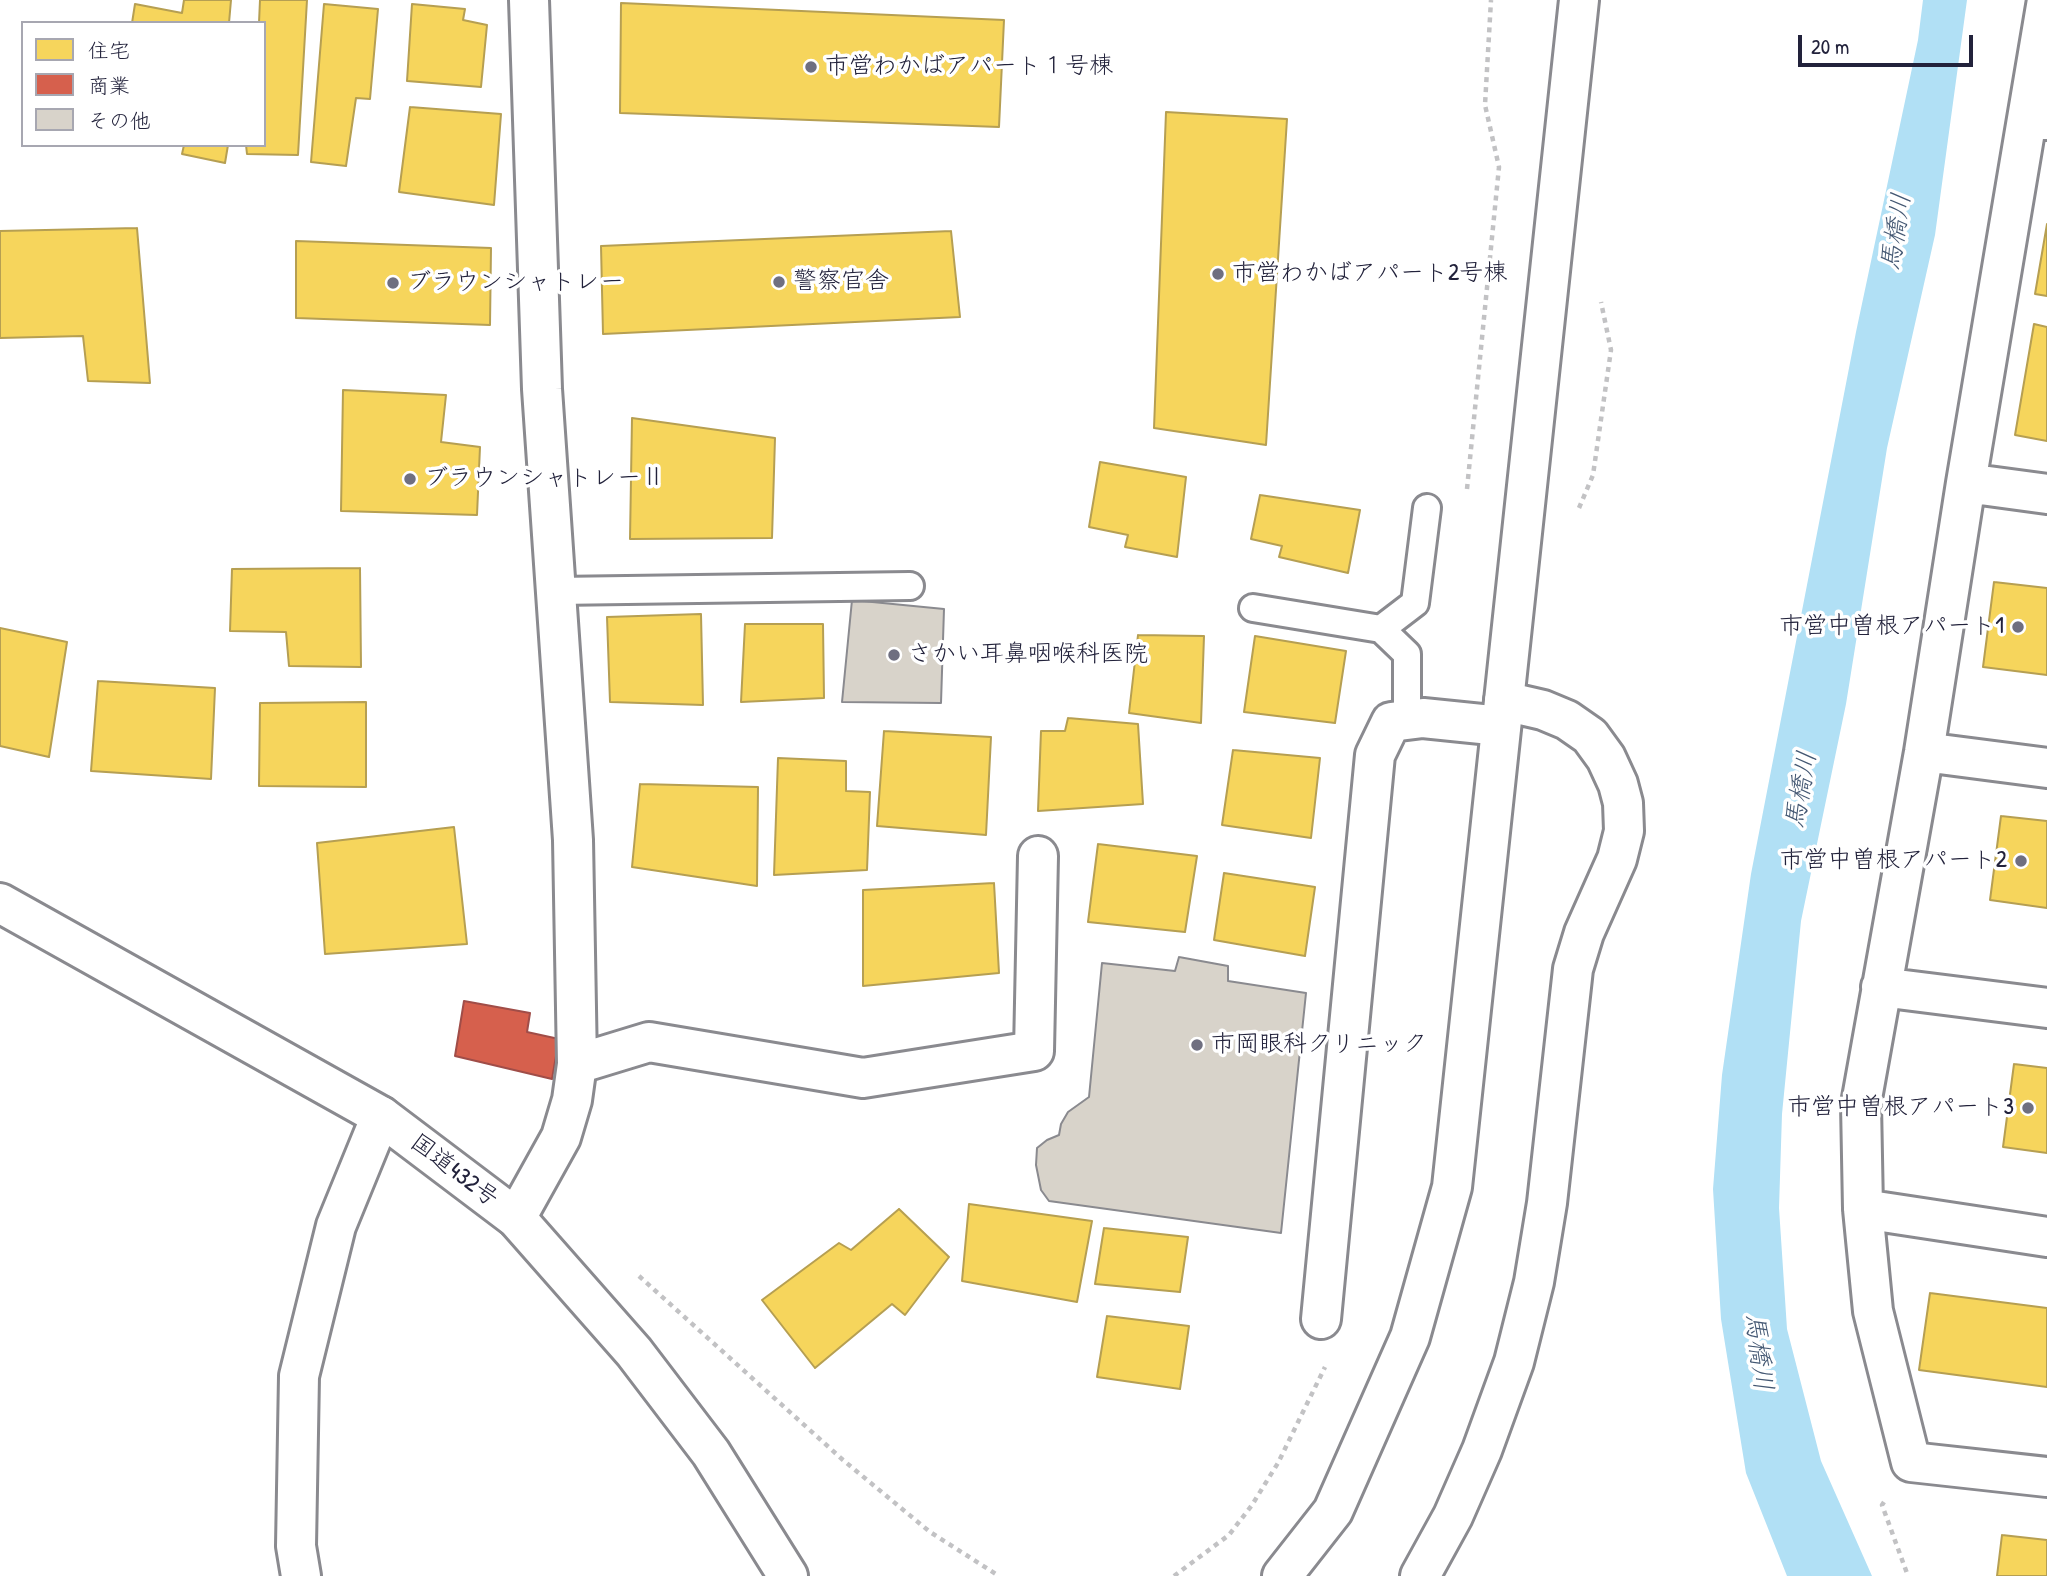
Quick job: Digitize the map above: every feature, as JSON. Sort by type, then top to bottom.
[{"type":"main road","points":[[516,1218],[561,1137],[572,1100],[577,1064],[573,839],[542,390],[529,0]]},
{"type":"main road","points":[[1282,1576],[1333,1511],[1405,1350],[1452,1187],[1579,0]]},
{"type":"main road","points":[[2047,0],[2037,120],[1966,483],[1924,752],[1861,1104],[1863,1209],[1873,1311],[1911,1462],[2047,1476]]},
{"type":"main road","points":[[1966,483],[2047,494]]},
{"type":"main road","points":[[1321,1319],[1374,755],[1391,723],[1423,718],[1543,710],[1567,720],[1590,736],[1606,758],[1623,803],[1624,831],[1617,859],[1584,933],[1573,968],[1547,1203],[1534,1282],[1514,1362],[1453,1516],[1420,1576]]},
{"type":"main road","points":[[1924,752],[2047,768]]},
{"type":"main road","points":[[577,1064],[649,1042],[863,1078],[1034,1051],[1038,856]]},
{"type":"main road","name":"国道432号","points":[[0,903],[381,1116],[516,1218],[634,1352],[704,1443],[788,1576]]},
{"type":"main road","points":[[1881,987],[2047,1008]]},
{"type":"main road","points":[[301,1576],[296,1546],[299,1376],[336,1226],[381,1116]]},
{"type":"main road","points":[[1863,1209],[2047,1237]]},
{"type":"lane","points":[[1381,629],[1415,603],[1427,508]]},
{"type":"lane","points":[[556,591],[910,586]]},
{"type":"lane","points":[[1253,608],[1381,629],[1407,653],[1407,721]]},
{"type":"path","points":[[1466,499],[1499,167],[1485,105],[1491,0]]},
{"type":"path","points":[[1578,517],[1580,503],[1593,475],[1611,350],[1601,296]]},
{"type":"path","points":[[639,1276],[843,1460],[930,1532],[999,1576]]},
{"type":"path","points":[[1908,1576],[1882,1505],[1911,1462]]},
{"type":"water","name":"馬橋川","points":[[1923,0],[1967,0],[1935,235],[1887,448],[1846,704],[1801,921],[1782,1114],[1779,1208],[1787,1329],[1821,1461],[1872,1576],[1787,1576],[1746,1473],[1721,1319],[1713,1189],[1722,1075],[1751,874],[1856,332],[1918,40]]},
{"type":"building: 住宅","points":[[184,0],[231,0],[229,21],[132,21],[135,4],[182,13]]},
{"type":"building: 住宅","points":[[260,0],[307,0],[298,155],[247,154],[246,147],[266,147],[266,21],[259,21]]},
{"type":"building: 住宅","name":"市営わかばアパート１号棟","points":[[621,3],[1004,20],[999,127],[620,113]]},
{"type":"building: 住宅","points":[[324,4],[378,9],[370,99],[356,98],[346,166],[311,162]]},
{"type":"building: 住宅","points":[[412,4],[465,9],[463,20],[487,25],[481,87],[407,81]]},
{"type":"building: 住宅","points":[[410,107],[501,114],[494,205],[399,192]]},
{"type":"building: 住宅","name":"市営わかばアパート2号棟","points":[[1166,112],[1287,119],[1266,445],[1154,428]]},
{"type":"building: 住宅","points":[[184,147],[228,147],[225,163],[182,154]]},
{"type":"building: 住宅","points":[[2047,224],[2047,296],[2035,294]]},
{"type":"building: 住宅","points":[[137,228],[150,383],[88,381],[83,336],[0,338],[0,231]]},
{"type":"building: 住宅","name":"警察官舎","points":[[951,231],[960,317],[603,334],[601,246]]},
{"type":"building: 住宅","name":"ブラウンシャトレー","points":[[296,241],[491,248],[490,325],[296,318]]},
{"type":"building: 住宅","points":[[2034,324],[2047,327],[2047,441],[2015,435]]},
{"type":"building: 住宅","name":"ブラウンシャトレーⅡ","points":[[343,390],[446,395],[441,442],[480,447],[477,515],[341,511]]},
{"type":"building: 住宅","points":[[632,418],[775,438],[772,538],[630,539]]},
{"type":"building: 住宅","points":[[1100,462],[1186,477],[1177,557],[1125,547],[1128,535],[1089,527]]},
{"type":"building: 住宅","points":[[1260,495],[1360,510],[1348,573],[1279,557],[1282,546],[1251,539]]},
{"type":"building: 住宅","points":[[360,568],[361,667],[289,666],[286,632],[230,631],[232,569]]},
{"type":"building: 住宅","name":"市営中曽根アパート1","points":[[1994,582],[2047,588],[2047,675],[1983,667]]},
{"type":"building: 住宅","points":[[701,614],[703,705],[610,702],[607,617]]},
{"type":"building: 住宅","points":[[745,624],[823,624],[824,698],[741,702]]},
{"type":"building: 住宅","points":[[0,628],[67,642],[49,757],[0,746]]},
{"type":"building: 住宅","points":[[1138,635],[1204,636],[1201,723],[1129,713]]},
{"type":"building: 住宅","points":[[1255,636],[1346,651],[1335,723],[1244,712]]},
{"type":"building: 住宅","points":[[98,681],[215,688],[211,779],[91,771]]},
{"type":"building: 住宅","points":[[366,702],[366,787],[259,786],[260,703]]},
{"type":"building: 住宅","points":[[1068,718],[1138,724],[1143,804],[1038,811],[1041,731],[1065,731]]},
{"type":"building: 住宅","points":[[884,731],[991,737],[986,835],[877,826]]},
{"type":"building: 住宅","points":[[1233,750],[1320,758],[1311,838],[1222,825]]},
{"type":"building: 住宅","points":[[778,758],[846,761],[846,791],[870,792],[867,870],[774,875]]},
{"type":"building: 住宅","points":[[640,784],[758,787],[757,886],[632,867]]},
{"type":"building: 住宅","name":"市営中曽根アパート2","points":[[2001,816],[2047,821],[2047,908],[1990,900]]},
{"type":"building: 住宅","points":[[454,827],[467,944],[325,954],[317,843]]},
{"type":"building: 住宅","points":[[1098,844],[1197,856],[1185,932],[1088,922]]},
{"type":"building: 住宅","points":[[1224,873],[1315,887],[1305,956],[1214,940]]},
{"type":"building: 住宅","points":[[994,883],[999,973],[863,986],[863,890]]},
{"type":"building: 住宅","name":"市営中曽根アパート3","points":[[2014,1064],[2047,1068],[2047,1153],[2003,1147]]},
{"type":"building: 住宅","points":[[969,1204],[1092,1221],[1077,1302],[962,1281]]},
{"type":"building: 住宅","points":[[899,1209],[949,1257],[905,1315],[892,1304],[815,1368],[762,1300],[839,1243],[851,1250]]},
{"type":"building: 住宅","points":[[1104,1228],[1188,1237],[1180,1292],[1095,1284]]},
{"type":"building: 住宅","points":[[1930,1293],[2047,1308],[2047,1387],[1919,1370]]},
{"type":"building: 住宅","points":[[1107,1316],[1189,1326],[1180,1389],[1097,1377]]},
{"type":"building: 住宅","points":[[2002,1535],[2047,1540],[2047,1576],[1997,1576]]},
{"type":"building: 商業","points":[[464,1001],[530,1013],[527,1032],[559,1039],[552,1079],[455,1056]]},
{"type":"building: その他","name":"さかい耳鼻咽喉科医院","points":[[852,600],[944,609],[941,703],[842,702]]},
{"type":"building: その他","name":"市岡眼科クリニック","points":[[1179,957],[1228,966],[1228,981],[1306,993],[1281,1233],[1049,1201],[1041,1190],[1036,1165],[1037,1148],[1059,1135],[1061,1124],[1068,1112],[1089,1097],[1102,963],[1175,971]]},
{"type":"place","name":"市営わかばアパート１号棟","points":[[811,67]]},
{"type":"place","name":"市営わかばアパート2号棟","points":[[1218,274]]},
{"type":"place","name":"警察官舎","points":[[779,282]]},
{"type":"place","name":"ブラウンシャトレー","points":[[393,283]]},
{"type":"place","name":"ブラウンシャトレーⅡ","points":[[410,479]]},
{"type":"place","name":"市営中曽根アパート1","points":[[2018,627]]},
{"type":"place","name":"さかい耳鼻咽喉科医院","points":[[894,655]]},
{"type":"place","name":"市営中曽根アパート2","points":[[2021,861]]},
{"type":"place","name":"市岡眼科クリニック","points":[[1197,1045]]},
{"type":"place","name":"市営中曽根アパート3","points":[[2028,1108]]}]
